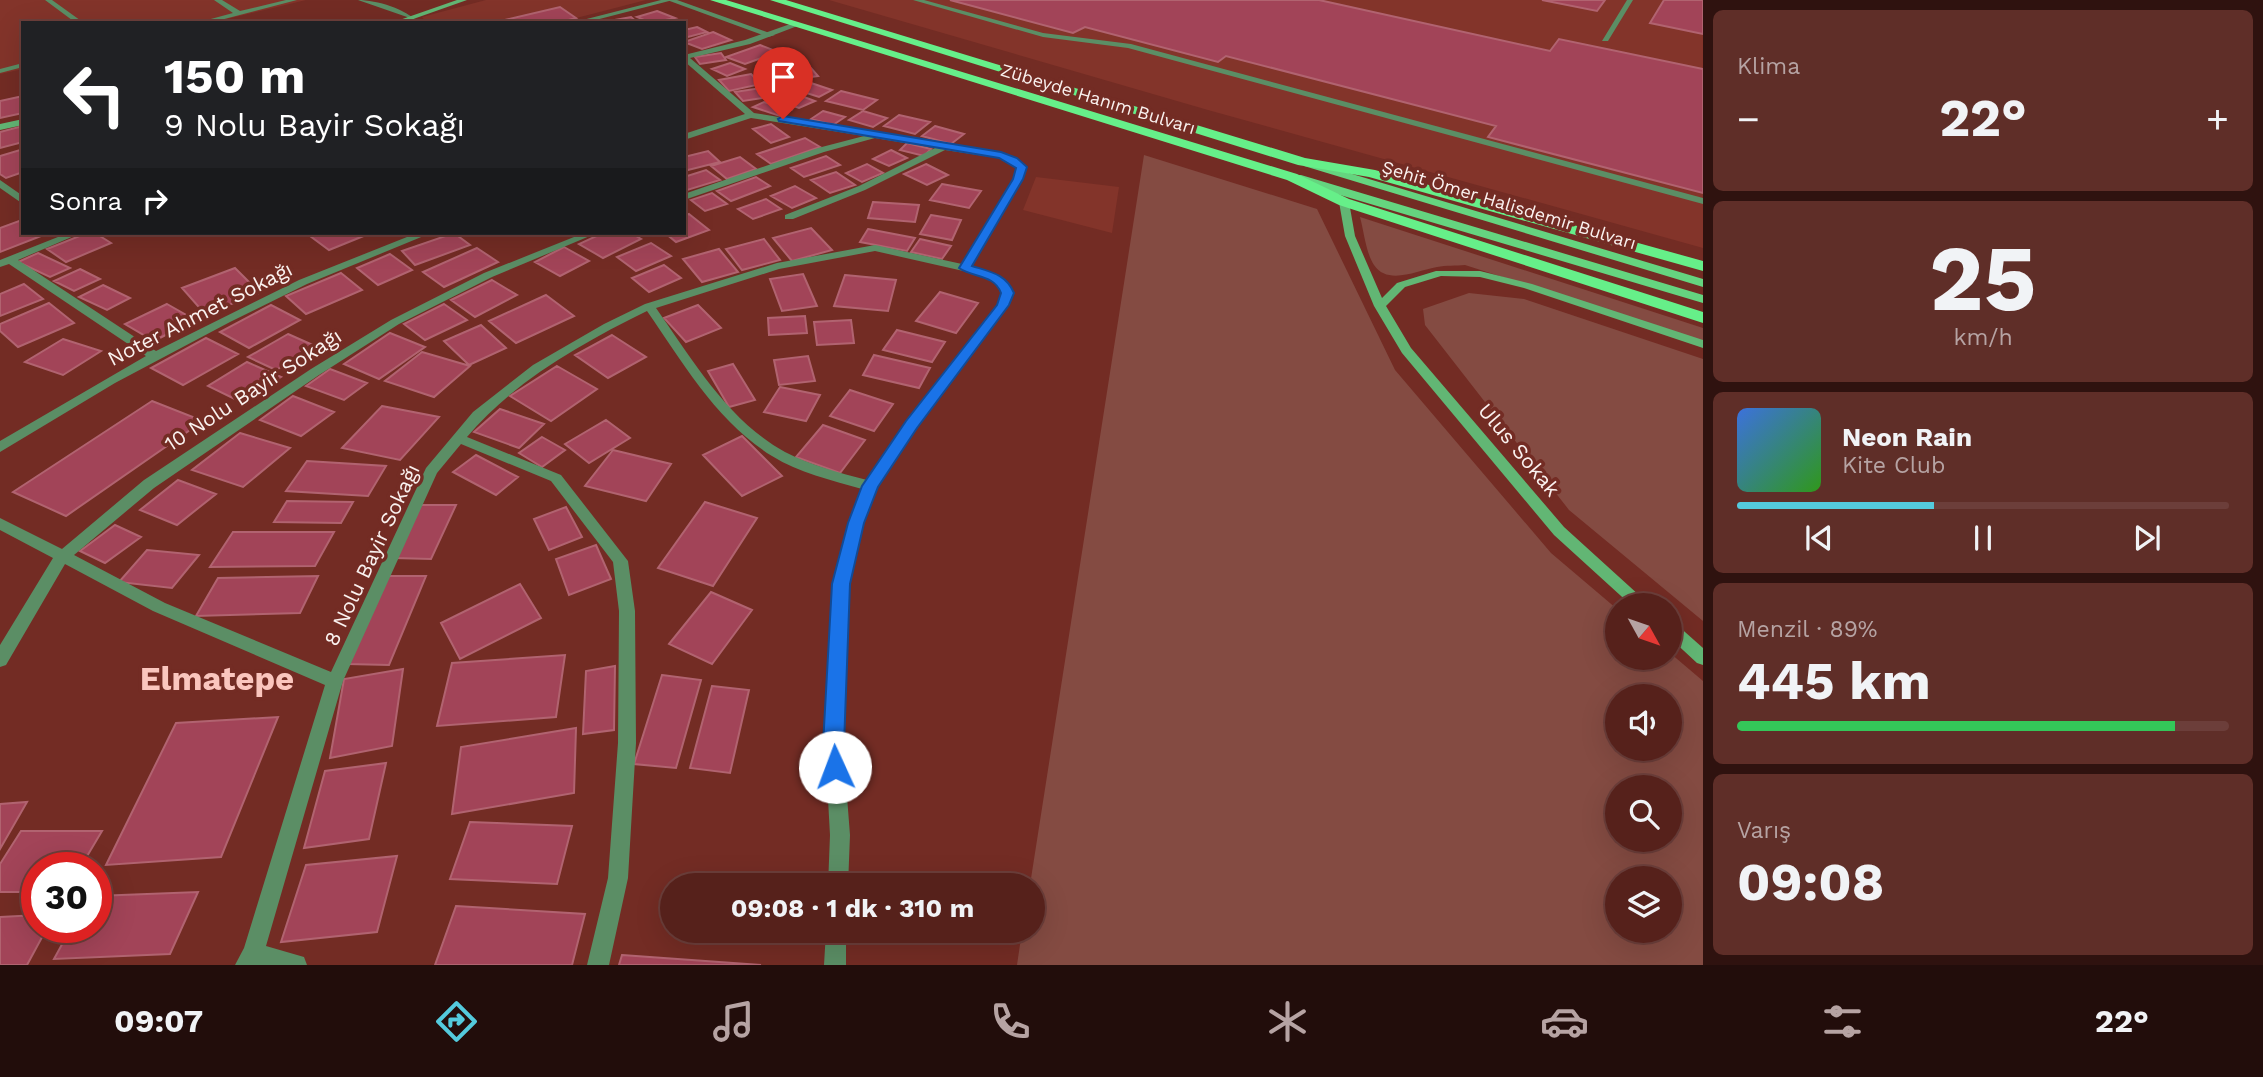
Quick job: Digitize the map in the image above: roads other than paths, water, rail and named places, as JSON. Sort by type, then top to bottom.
[{"type":"highway","name":"Zübeyde Hanım Bulvarı","points":[[715,0],[1292,177]]},
{"type":"highway","name":"Zübeyde Hanım Bulvarı","points":[[775,0],[1303,162],[1370,173],[1703,266]]},
{"type":"highway","points":[[1292,177],[1344,202],[1703,318]]},
{"type":"main road","name":"Şehit Ömer Halisdemir Bulvarı","points":[[1303,162],[1703,299]]},
{"type":"main road","name":"Zübeyde Hanım Bulvarı","points":[[1292,177],[1477,223]]},
{"type":"main road","name":"Şehit Ömer Halisdemir Bulvarı","points":[[1477,223],[1703,283]]},
{"type":"street","points":[[48,0],[78,21]]},
{"type":"street","points":[[217,0],[239,13]]},
{"type":"street","points":[[206,21],[294,0]]},
{"type":"street","points":[[362,0],[409,16],[414,21]]},
{"type":"street","points":[[398,21],[464,0]]},
{"type":"street","points":[[582,21],[670,0],[771,35]]},
{"type":"street","points":[[916,0],[1042,35],[1128,46],[1703,201]]},
{"type":"street","points":[[1605,38],[1630,0]]},
{"type":"street","points":[[686,56],[771,35],[796,25]]},
{"type":"street","points":[[686,59],[751,115]]},
{"type":"street","points":[[0,71],[21,66]]},
{"type":"street","points":[[686,136],[751,115],[945,146],[1014,160],[1021,167],[1018,179],[965,268]]},
{"type":"street","points":[[0,127],[21,122]]},
{"type":"street","points":[[686,196],[821,150],[876,136]]},
{"type":"street","points":[[789,216],[862,188],[945,146]]},
{"type":"street","points":[[0,183],[21,199]]},
{"type":"street","name":"Ulus Sokak","points":[[1344,202],[1350,236],[1380,306],[1406,349],[1559,531],[1628,593]]},
{"type":"street","points":[[5,262],[67,235]]},
{"type":"street","name":"Noter Ahmet Sokağı","points":[[0,447],[65,405],[306,281],[421,235]]},
{"type":"street","name":"10 Nolu Bayir Sokağı","points":[[0,660],[62,557],[149,484],[315,372],[395,322],[488,275],[587,235]]},
{"type":"street","name":"8 Nolu Bayir Sokağı","points":[[249,959],[335,681],[431,471],[478,415],[537,368],[608,326],[649,306],[777,266],[875,248],[997,278],[1008,293],[1003,305],[912,424],[870,486]]},
{"type":"street","points":[[5,262],[156,357]]},
{"type":"street","points":[[1380,306],[1401,285],[1440,273],[1480,274],[1528,286],[1703,344]]},
{"type":"street","points":[[649,306],[720,407],[754,438],[801,466],[870,486],[856,523],[841,584],[834,745],[840,835],[839,873]]},
{"type":"street","points":[[458,438],[556,478],[620,561],[627,611],[627,743],[618,878],[598,965]]},
{"type":"street","points":[[0,523],[159,607],[335,681]]},
{"type":"street","points":[[1682,640],[1703,659]]},
{"type":"street","points":[[835,965],[836,943]]},
{"type":"street","points":[[249,959],[296,965]]},
{"type":"district","name":"Elmatepe","points":[[217,678]]}]
